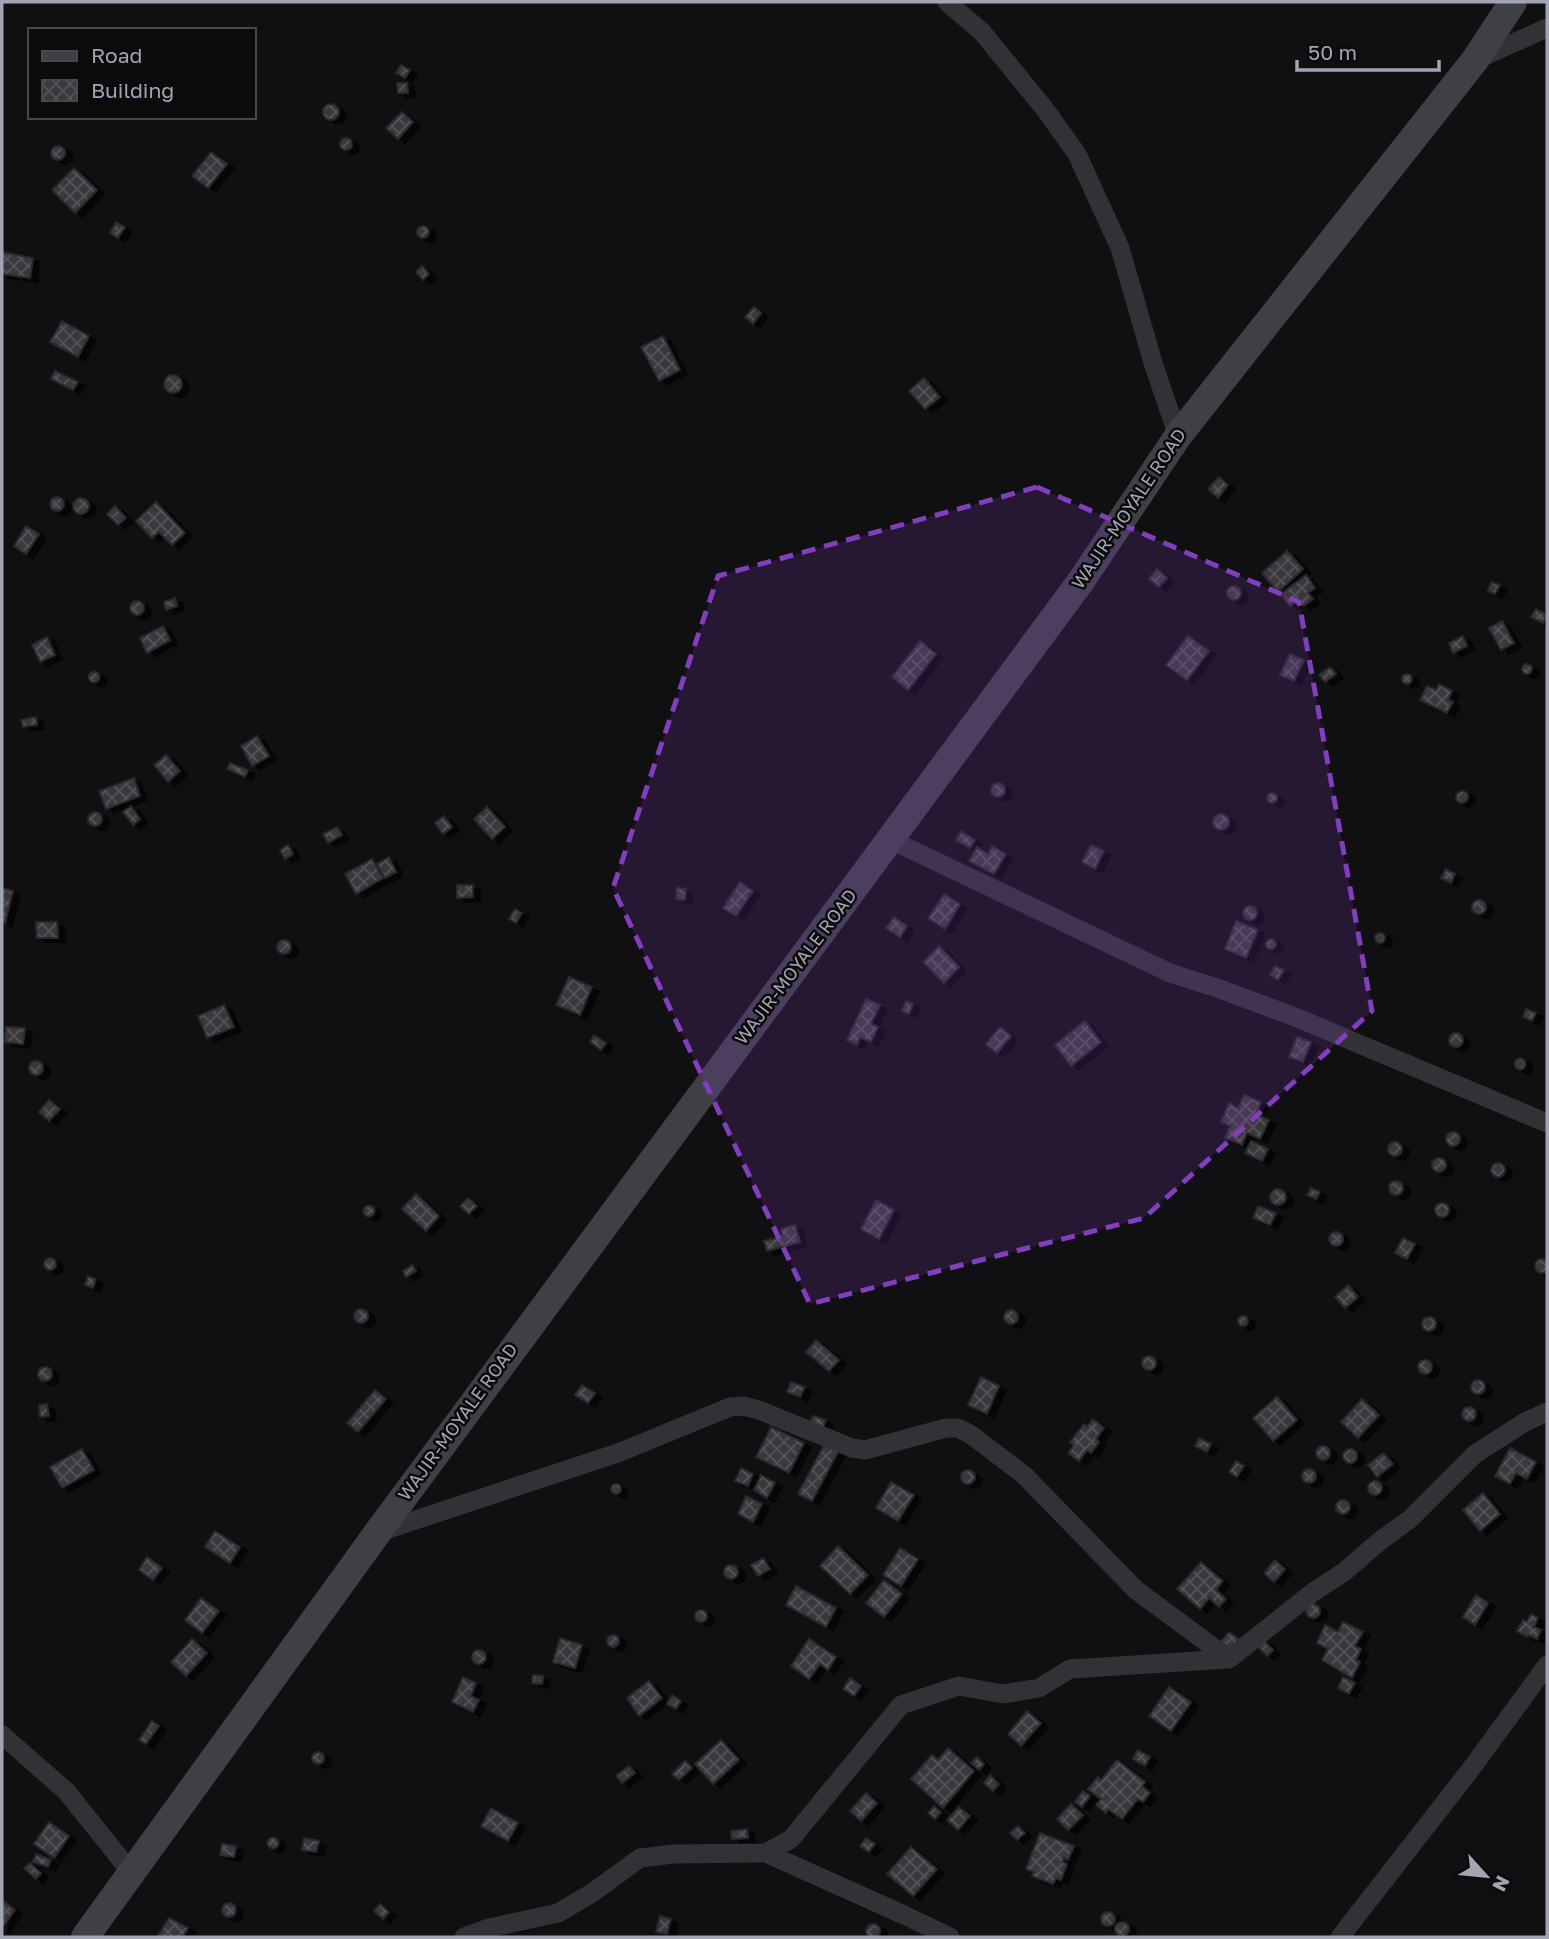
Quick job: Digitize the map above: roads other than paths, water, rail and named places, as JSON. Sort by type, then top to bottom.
[{"type":"main road","name":"WAJIR-MOYALE ROAD","points":[[85,1937],[377,1532],[1081,581],[1178,436],[1475,60],[1513,2]]},
{"type":"street","points":[[947,2],[982,32],[1044,108],[1077,154],[1120,248],[1154,366],[1178,436]]},
{"type":"street","points":[[1475,60],[1547,28]]},
{"type":"street","points":[[891,840],[1170,973],[1296,1017],[1547,1123]]},
{"type":"street","points":[[377,1532],[618,1453],[730,1407],[743,1406],[759,1410],[852,1448],[865,1450],[946,1428],[958,1429],[970,1433],[1024,1475],[1136,1590],[1229,1659]]},
{"type":"street","points":[[766,1853],[791,1839],[901,1704],[959,1686],[1003,1694],[1039,1688],[1070,1669],[1229,1659],[1312,1592],[1344,1572],[1410,1519],[1475,1454],[1525,1422],[1547,1412]]},
{"type":"street","points":[[1340,1937],[1471,1769],[1547,1665]]},
{"type":"street","points":[[2,1735],[66,1791],[131,1872]]},
{"type":"street","points":[[464,1937],[489,1928],[558,1913],[592,1893],[640,1858],[673,1854],[766,1853],[950,1937]]}]
